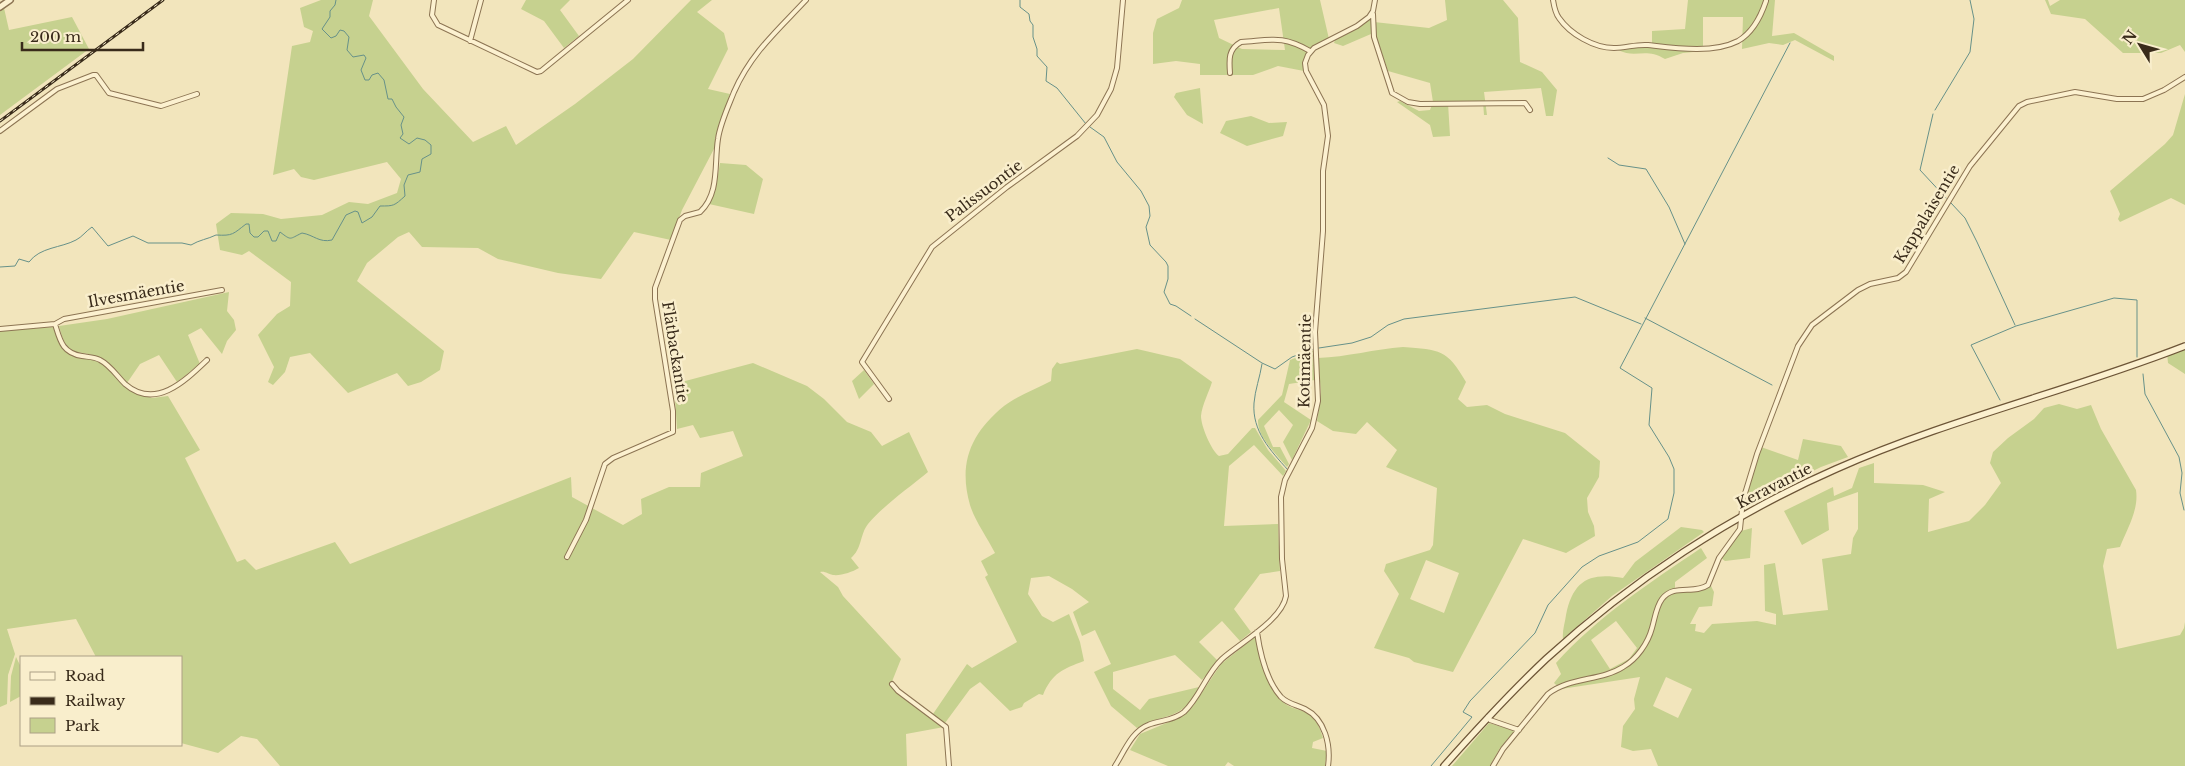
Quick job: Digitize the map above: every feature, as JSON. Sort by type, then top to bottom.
[{"type":"main road","name":"Keravantie","points":[[1444,766],[1488,717],[1547,659],[1614,602],[1669,563],[1742,517],[1837,468],[1915,437],[2097,378],[2185,346]]},
{"type":"street","points":[[0,7],[10,0]]},
{"type":"street","points":[[434,0],[432,15],[435,22],[536,72],[541,71],[628,0]]},
{"type":"street","points":[[470,41],[481,0]]},
{"type":"street","name":"Flätbackantie","points":[[567,557],[586,520],[605,464],[613,458],[673,432],[673,412],[655,299],[655,288],[680,220],[685,216],[700,212],[711,197],[717,166],[718,137],[734,92],[745,70],[762,44],[806,0]]},
{"type":"street","name":"Palissuontie","points":[[889,398],[862,362],[932,247],[1007,187],[1077,136],[1097,115],[1111,89],[1117,68],[1124,0]]},
{"type":"street","points":[[1375,0],[1373,11],[1374,37],[1392,93],[1408,102],[1420,104],[1525,103],[1530,110]]},
{"type":"street","points":[[1553,0],[1556,12],[1562,22],[1576,34],[1591,43],[1607,48],[1640,44],[1687,50],[1732,44],[1738,41],[1757,22],[1766,2]]},
{"type":"street","points":[[1230,73],[1231,51],[1235,45],[1241,42],[1282,39],[1310,52],[1364,21],[1373,11]]},
{"type":"street","name":"Kotimäentie","points":[[1115,766],[1138,732],[1148,725],[1172,719],[1185,710],[1215,667],[1257,632],[1285,604],[1280,524],[1281,497],[1285,480],[1312,428],[1318,400],[1315,332],[1323,231],[1323,171],[1328,130],[1324,105],[1305,66],[1310,52]]},
{"type":"street","points":[[0,131],[56,89],[93,74],[96,75],[110,93],[161,106],[197,94]]},
{"type":"street","name":"Kappalaisentie","points":[[1519,730],[1553,690],[1606,675],[1624,667],[1630,662],[1649,637],[1663,598],[1675,590],[1699,589],[1710,582],[1719,558],[1740,529],[1743,500],[1766,425],[1806,331],[1858,290],[1870,284],[1898,278],[1906,272],[1970,166],[2015,110],[2027,102],[2075,92],[2117,99],[2143,99],[2164,90],[2185,77]]},
{"type":"street","name":"Ilvesmäentie","points":[[0,329],[55,324],[64,318],[222,290]]},
{"type":"street","points":[[55,324],[61,344],[67,351],[100,360],[125,384],[152,396],[166,393],[207,360]]},
{"type":"street","points":[[1257,632],[1268,676],[1280,695],[1289,703],[1314,714],[1322,722],[1329,749],[1328,766]]},
{"type":"street","points":[[892,684],[898,691],[946,727],[949,766]]},
{"type":"street","points":[[1488,717],[1490,720],[1519,730],[1502,749],[1493,766]]},
{"type":"green space","points":[[321,0],[373,0],[369,16],[423,89],[473,142],[506,126],[516,145],[575,104],[633,59],[691,0],[712,0],[697,12],[724,33],[728,49],[708,89],[730,94],[715,138],[716,145],[682,210],[671,240],[634,232],[601,279],[558,273],[498,259],[478,248],[422,247],[409,232],[398,237],[367,263],[357,281],[444,351],[440,370],[421,382],[408,386],[397,373],[348,393],[310,353],[290,357],[285,372],[273,385],[268,382],[274,367],[258,335],[277,314],[290,306],[291,282],[249,251],[242,255],[220,250],[216,224],[231,213],[263,214],[281,219],[322,215],[349,202],[368,204],[397,193],[401,179],[387,162],[314,180],[301,177],[294,169],[273,175],[292,46],[310,42],[313,31],[304,27],[300,8]]},
{"type":"green space","points":[[526,0],[570,0],[560,10],[579,36],[564,48],[544,21],[521,9]]},
{"type":"green space","points":[[1182,0],[1320,0],[1329,39],[1310,50],[1305,59],[1304,71],[1278,66],[1253,75],[1200,75],[1200,64],[1176,61],[1153,64],[1153,33],[1157,19],[1179,8]],"holes":[[[1279,8],[1285,50],[1242,49],[1219,38],[1214,20]]]},
{"type":"green space","points":[[1445,0],[1503,0],[1518,18],[1520,62],[1542,72],[1557,90],[1553,116],[1546,116],[1541,88],[1484,92],[1487,115],[1484,115],[1483,102],[1448,103],[1450,136],[1433,137],[1430,125],[1397,102],[1400,101],[1419,111],[1430,110],[1433,102],[1430,83],[1388,71],[1376,37],[1374,22],[1429,28],[1447,20]]},
{"type":"green space","points":[[1688,0],[1775,0],[1772,36],[1794,33],[1834,56],[1834,61],[1795,40],[1783,45],[1769,43],[1742,49],[1743,17],[1703,17],[1703,51],[1683,53],[1665,59],[1652,54],[1630,54],[1618,50],[1641,46],[1652,48],[1652,31],[1685,29]]},
{"type":"green space","points":[[2045,0],[2048,0],[2050,6],[2060,0],[2185,0],[2185,52],[2180,45],[2161,53],[2123,53],[2085,19],[2051,14]]},
{"type":"green space","points":[[4,8],[9,30],[72,17],[89,49],[0,115],[0,11]]},
{"type":"green space","points":[[1371,18],[1371,34],[1343,46],[1334,43],[1335,40]]},
{"type":"green space","points":[[1200,88],[1203,124],[1187,115],[1174,97],[1176,93]]},
{"type":"green space","points":[[2185,94],[2185,205],[2171,198],[2120,222],[2118,219],[2120,214],[2110,191],[2173,135]]},
{"type":"green space","points":[[1251,116],[1269,123],[1287,122],[1283,136],[1247,146],[1220,133],[1226,121]]},
{"type":"green space","points":[[720,163],[746,165],[763,179],[754,214],[709,204],[715,192]]},
{"type":"green space","points":[[229,292],[227,311],[234,320],[236,330],[227,341],[222,354],[201,328],[188,335],[200,364],[177,382],[159,355],[140,364],[127,383],[105,361],[92,355],[74,352],[70,349],[66,345],[59,326],[107,319]]},
{"type":"green space","points":[[55,327],[60,345],[66,352],[100,362],[132,391],[152,398],[168,396],[200,450],[185,458],[237,562],[245,559],[256,570],[335,542],[350,564],[571,477],[572,497],[623,525],[642,514],[641,499],[669,487],[700,487],[701,473],[743,456],[733,431],[700,438],[693,425],[677,429],[674,384],[753,363],[807,386],[824,399],[847,422],[871,432],[882,446],[909,432],[928,472],[889,503],[868,524],[855,554],[851,558],[859,568],[839,575],[820,572],[838,587],[843,596],[901,659],[891,684],[944,727],[906,734],[907,766],[280,766],[257,739],[241,736],[218,753],[182,743],[182,656],[95,656],[76,619],[7,629],[15,654],[8,675],[7,704],[0,707],[0,331]]},
{"type":"green space","points":[[2185,346],[2185,374],[2168,363],[2167,353]]},
{"type":"green space","points":[[1392,348],[1426,349],[1441,353],[1453,363],[1466,382],[1458,399],[1467,407],[1487,405],[1505,414],[1565,433],[1600,461],[1599,477],[1587,498],[1588,512],[1594,526],[1595,536],[1566,553],[1523,539],[1453,672],[1414,662],[1409,658],[1374,648],[1399,594],[1384,571],[1386,564],[1430,550],[1433,545],[1437,488],[1386,467],[1397,450],[1367,422],[1356,434],[1333,431],[1317,421],[1321,393],[1318,358]],"holes":[[[1426,560],[1459,573],[1444,613],[1410,599]]]},
{"type":"green space","points":[[1137,349],[1180,359],[1212,382],[1201,416],[1207,438],[1219,456],[1228,454],[1252,428],[1255,428],[1268,450],[1286,471],[1283,476],[1254,445],[1229,466],[1224,526],[1278,524],[1280,571],[1260,574],[1234,609],[1251,632],[1240,641],[1222,621],[1199,642],[1218,661],[1202,680],[1175,655],[1113,672],[1113,689],[1140,710],[1149,699],[1199,687],[1193,698],[1179,711],[1137,728],[1111,706],[1094,672],[1111,664],[1095,630],[1082,636],[1073,612],[1089,602],[1072,589],[1049,576],[1031,578],[1028,594],[1042,616],[1053,622],[1069,614],[1080,642],[1084,661],[1054,677],[1043,695],[1039,694],[1024,703],[1022,707],[1010,711],[980,682],[970,689],[945,723],[933,714],[967,664],[972,668],[1017,642],[985,577],[988,575],[981,561],[995,553],[972,511],[967,490],[967,462],[976,438],[993,416],[1009,402],[1051,381],[1052,369],[1057,362],[1060,364]]},
{"type":"green space","points":[[1313,351],[1315,380],[1289,384],[1284,402],[1311,420],[1292,460],[1283,442],[1293,425],[1279,410],[1264,426],[1273,447],[1280,447],[1289,464],[1287,467],[1264,439],[1258,420],[1282,395],[1290,360]]},
{"type":"green space","points":[[864,370],[874,384],[859,399],[852,381]]},
{"type":"green space","points":[[2059,404],[2077,409],[2091,405],[2101,429],[2136,490],[2136,505],[2120,547],[2107,549],[2103,566],[2117,649],[2180,635],[2185,622],[2185,766],[1658,766],[1651,749],[1633,751],[1621,747],[1623,726],[1635,709],[1634,699],[1640,677],[1561,689],[1554,683],[1561,674],[1556,663],[1589,630],[1625,601],[1701,548],[1707,558],[1675,582],[1675,591],[1701,589],[1711,586],[1714,592],[1712,606],[1699,607],[1690,624],[1696,624],[1695,631],[1704,633],[1712,624],[1757,621],[1776,625],[1776,614],[1765,611],[1764,565],[1775,563],[1783,615],[1828,610],[1822,559],[1851,554],[1853,538],[1858,529],[1858,492],[1827,503],[1829,530],[1802,545],[1784,511],[1833,487],[1834,496],[1852,488],[1859,468],[1874,463],[1874,483],[1923,485],[1945,492],[1929,499],[1928,532],[1969,521],[1985,505],[2001,483],[1990,463],[1993,452],[2008,438],[2034,419],[2044,408]],"holes":[[[1616,621],[1637,648],[1629,659],[1610,669],[1591,640]],[[1666,677],[1692,689],[1678,718],[1653,706]]]},
{"type":"green space","points":[[1803,439],[1841,446],[1848,457],[1821,467],[1751,502],[1748,500],[1747,495],[1761,447],[1798,460]]},
{"type":"green space","points":[[1681,527],[1702,530],[1704,532],[1612,596],[1563,639],[1569,603],[1578,586],[1585,581],[1601,576],[1623,578],[1635,562]]},
{"type":"green space","points":[[1752,528],[1750,558],[1725,561],[1721,558],[1741,531]]},
{"type":"green space","points":[[1255,637],[1266,675],[1277,696],[1291,707],[1309,714],[1319,726],[1323,738],[1313,742],[1312,748],[1327,751],[1325,766],[1234,766],[1228,762],[1225,766],[1168,766],[1130,750],[1140,734],[1181,717],[1193,706],[1221,664]]},
{"type":"green space","points":[[16,657],[20,665],[20,697],[10,702],[11,676]]},
{"type":"green space","points":[[1489,723],[1515,731],[1500,748],[1490,766],[1452,766]]},
{"type":"waterway","points":[[0,267],[15,266],[19,259],[29,262],[39,253],[76,240],[92,227],[108,246],[133,236],[148,243],[182,243],[191,245],[216,235],[232,234],[246,224],[249,224],[250,233],[254,237],[258,237],[264,231],[268,231],[272,241],[276,241],[280,232],[289,238],[302,233],[327,241],[332,240],[346,215],[355,211],[358,212],[362,223],[372,217],[380,206],[394,205],[398,202],[405,196],[404,185],[408,175],[420,172],[422,159],[431,154],[431,145],[425,140],[417,138],[409,144],[400,138],[403,134],[401,125],[404,117],[392,99],[388,99],[384,80],[378,73],[372,75],[369,80],[365,80],[361,70],[366,58],[364,55],[353,57],[347,50],[349,37],[344,31],[340,30],[336,36],[331,38],[322,29],[330,17],[330,11],[335,5],[336,0]]},
{"type":"waterway","points":[[1020,0],[1020,7],[1029,14],[1033,25],[1033,37],[1037,56],[1047,67],[1046,81],[1057,88],[1086,124]]},
{"type":"waterway","points":[[1935,110],[1970,52],[1974,19],[1970,0]]},
{"type":"waterway","points":[[1431,766],[1472,717],[1463,712],[1470,701],[1535,633],[1548,605],[1582,567],[1599,556],[1638,542],[1668,519],[1674,493],[1674,469],[1669,457],[1649,425],[1652,388],[1620,368],[1790,43]]},
{"type":"waterway","points":[[1933,114],[1920,170],[1946,198]]},
{"type":"waterway","points":[[1090,127],[1104,137],[1117,162],[1141,191],[1149,206],[1150,216],[1146,227],[1150,245],[1168,266],[1168,279],[1164,292],[1170,304],[1191,316]]},
{"type":"waterway","points":[[1608,158],[1619,165],[1646,169],[1669,207],[1685,244]]},
{"type":"waterway","points":[[1951,203],[1965,218],[2015,325]]},
{"type":"waterway","points":[[1319,348],[1352,343],[1371,337],[1388,325],[1404,319],[1575,297],[1641,324]]},
{"type":"waterway","points":[[2000,400],[1971,345],[2016,326],[2114,298],[2137,300],[2137,357]]},
{"type":"waterway","points":[[1645,318],[1772,385]]},
{"type":"waterway","points":[[1195,319],[1262,363],[1275,369],[1292,357],[1314,349]]},
{"type":"waterway","points":[[1262,364],[1255,393],[1254,413],[1256,422],[1264,440],[1288,470]]},
{"type":"waterway","points":[[2143,374],[2145,394],[2179,457],[2182,473],[2180,493],[2184,510]]},
{"type":"railway","points":[[0,121],[163,0]]}]
